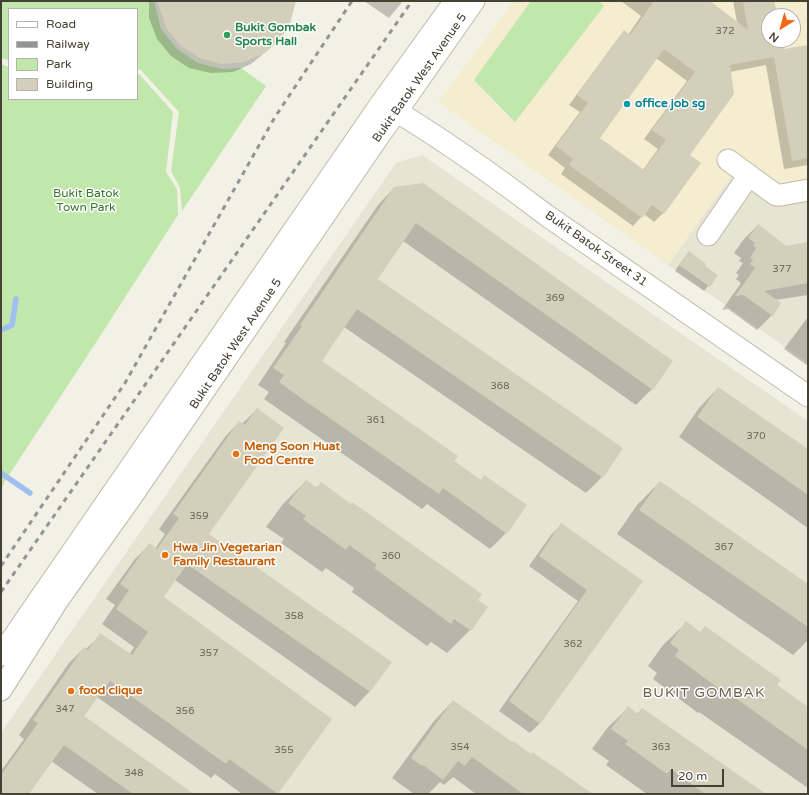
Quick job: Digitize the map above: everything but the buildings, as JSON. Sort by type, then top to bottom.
[{"type":"street","name":"Bukit Batok West Avenue 5","points":[[1,690],[58,600],[138,487],[381,133],[390,107],[455,1]]},
{"type":"street","name":"Bukit Batok West Avenue 5","points":[[1,655],[390,107],[474,1]]},
{"type":"street","name":"Bukit Batok Street 31","points":[[390,107],[512,188],[546,214],[808,396]]},
{"type":"street","points":[[728,160],[776,195],[808,190]]},
{"type":"street","points":[[708,235],[749,175]]},
{"type":"shaded area","points":[[514,1],[808,1],[808,192],[774,198],[735,171],[668,265],[438,102]]},
{"type":"shaded area","points":[[422,155],[808,421],[808,794],[1,794],[1,733],[396,163]]},
{"type":"shaded area","points":[[735,171],[808,192],[808,363],[668,265]]},
{"type":"green space","points":[[1,1],[154,1],[161,29],[177,49],[198,63],[222,69],[241,68],[266,86],[182,211],[180,188],[171,171],[179,112],[140,69],[138,70],[138,8],[8,8],[8,60],[1,58]]},
{"type":"green space","points":[[531,1],[599,1],[604,6],[515,122],[474,80]]},
{"type":"green space","name":"Bukit Batok Town Park","points":[[1,64],[8,67],[8,100],[138,100],[139,74],[173,112],[166,172],[177,189],[178,215],[5,481],[1,491]]},
{"type":"waterway","points":[[1,330],[12,325],[16,299]]},
{"type":"waterway","points":[[1,473],[30,493]]},
{"type":"railway","points":[[1,566],[125,383],[275,117],[352,1]]},
{"type":"railway","points":[[1,592],[412,1]]},
{"type":"place","name":"Bukit Gombak Sports Hall","points":[[227,35]]},
{"type":"place","name":"office job sg","points":[[627,104]]},
{"type":"place","name":"Meng Soon Huat Food Centre","points":[[236,454]]},
{"type":"place","name":"Hwa Jin Vegetarian Family Restaurant","points":[[165,555]]},
{"type":"place","name":"food clique","points":[[71,691]]},
{"type":"district","name":"BUKIT GOMBAK","points":[[704,693]]}]
